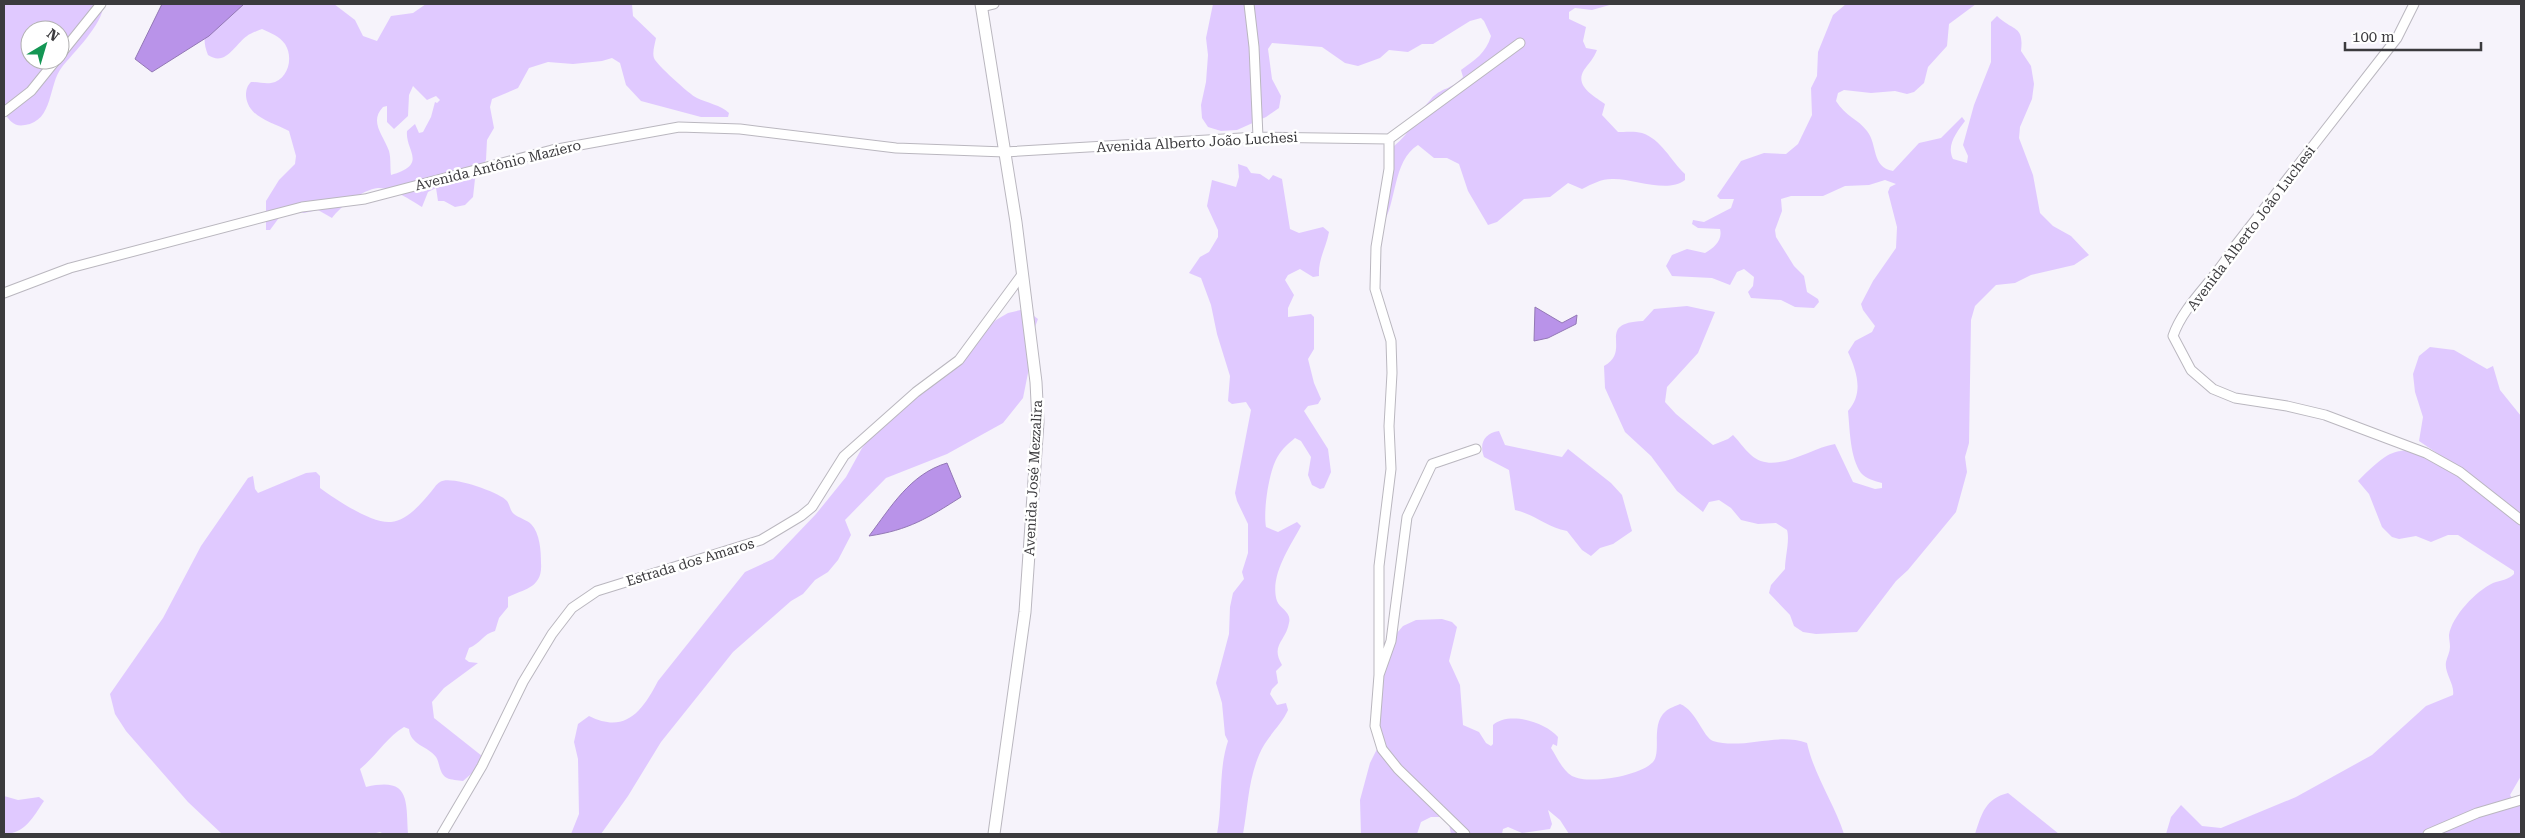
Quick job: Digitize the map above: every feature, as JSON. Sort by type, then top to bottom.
[{"type":"main road","name":"Avenida José Mezzalira","points":[[982,6],[1005,152],[1036,382],[1038,422],[1025,612],[994,834]]},
{"type":"street","points":[[70,42],[100,4]]},
{"type":"street","points":[[982,6],[994,4]]},
{"type":"street","points":[[1249,4],[1254,47],[1258,137]]},
{"type":"street","name":"Avenida Alberto João Luchesi","points":[[2414,4],[2397,38],[2232,250],[2221,270],[2178,323],[2173,336],[2191,370],[2213,389],[2236,398],[2287,406],[2325,415],[2426,453],[2460,472],[2521,520]]},
{"type":"street","points":[[1465,834],[1398,769],[1382,749],[1375,726],[1379,675],[1379,566],[1391,469],[1389,434],[1392,373],[1392,341],[1375,290],[1376,247],[1390,169],[1389,139],[1520,42]]},
{"type":"street","points":[[4,112],[31,91],[48,70]]},
{"type":"street","name":"Avenida Antônio Maziero","points":[[4,293],[70,268],[302,207],[365,199],[552,150],[678,127],[749,130],[896,148],[1005,152]]},
{"type":"street","name":"Avenida Alberto João Luchesi","points":[[1005,152],[1258,137],[1389,139]]},
{"type":"street","name":"Estrada dos Amaros","points":[[442,834],[482,766],[523,682],[552,634],[572,608],[597,591],[761,540],[801,516],[812,507],[844,456],[916,392],[959,360],[1021,276]]},
{"type":"street","points":[[1379,675],[1391,641],[1407,517],[1432,464],[1476,449]]},
{"type":"street","points":[[2428,834],[2477,813],[2521,800]]},
{"type":"shaded area","points":[[4,4],[103,4],[99,19],[94,28],[70,58],[70,20],[20,20],[20,70],[60,70],[46,109],[41,117],[25,125],[18,125],[10,121],[4,113]]},
{"type":"shaded area","points":[[162,4],[244,4],[209,36],[152,72],[135,59]]},
{"type":"shaded area","points":[[226,4],[334,4],[355,20],[363,36],[377,41],[391,16],[413,13],[426,4],[632,4],[633,16],[656,38],[653,56],[660,66],[693,96],[722,108],[729,113],[728,117],[701,117],[641,101],[626,85],[620,63],[612,58],[573,64],[548,62],[529,68],[518,88],[492,99],[490,107],[494,128],[487,140],[486,160],[475,179],[473,197],[465,205],[455,207],[444,201],[438,201],[436,188],[428,192],[422,207],[395,192],[378,188],[352,199],[332,218],[318,210],[304,213],[288,210],[281,215],[270,230],[266,230],[266,201],[279,180],[295,164],[296,156],[289,131],[268,122],[256,114],[248,103],[246,92],[251,82],[271,83],[282,78],[288,68],[288,50],[283,41],[262,29],[247,36],[225,56],[214,58],[208,55],[205,47],[206,33]],"holes":[[[413,86],[427,100],[436,96],[440,100],[437,103],[435,102],[431,117],[423,132],[419,133],[415,124],[407,131],[412,162],[403,171],[391,175],[389,151],[377,123],[379,112],[383,107],[387,106],[387,122],[394,129],[408,116],[409,95]]]},
{"type":"shaded area","points":[[1213,4],[1613,4],[1592,10],[1575,8],[1569,12],[1569,19],[1586,27],[1583,41],[1586,48],[1597,50],[1584,70],[1582,76],[1583,86],[1605,104],[1602,115],[1618,132],[1639,132],[1655,140],[1685,174],[1685,180],[1678,184],[1660,186],[1620,179],[1608,179],[1582,189],[1568,183],[1550,197],[1524,199],[1497,222],[1488,225],[1468,191],[1459,164],[1447,158],[1434,158],[1418,145],[1410,152],[1399,172],[1387,216],[1382,225],[1394,146],[1405,135],[1431,99],[1459,81],[1463,77],[1461,70],[1483,52],[1491,36],[1484,21],[1481,18],[1470,21],[1433,44],[1422,44],[1408,52],[1389,50],[1380,58],[1358,66],[1345,63],[1322,47],[1272,43],[1268,49],[1272,79],[1281,96],[1279,108],[1266,117],[1237,130],[1221,131],[1208,127],[1202,118],[1201,105],[1206,82],[1208,55],[1206,38]]},
{"type":"shaded area","points":[[1846,4],[1976,4],[1949,24],[1947,46],[1928,67],[1924,83],[1914,92],[1907,94],[1895,91],[1871,93],[1844,90],[1838,93],[1836,101],[1847,114],[1860,123],[1867,131],[1881,165],[1893,171],[1919,143],[1941,138],[1962,117],[1965,121],[1953,139],[1951,154],[1953,159],[1967,163],[1968,156],[1963,145],[1974,105],[1991,62],[1991,22],[1997,16],[2019,33],[2022,43],[2021,51],[2031,66],[2034,84],[2032,99],[2020,127],[2019,138],[2033,175],[2040,213],[2053,226],[2071,236],[2089,255],[2074,265],[2031,275],[2015,283],[1996,285],[1975,306],[1971,320],[1969,443],[1965,457],[1967,472],[1956,512],[1908,570],[1896,581],[1857,632],[1816,634],[1803,632],[1794,626],[1790,615],[1769,593],[1771,585],[1785,569],[1787,530],[1776,523],[1758,524],[1741,520],[1731,508],[1719,500],[1709,502],[1703,512],[1677,491],[1651,456],[1625,432],[1605,388],[1604,366],[1612,360],[1615,352],[1617,332],[1620,327],[1628,323],[1643,321],[1654,309],[1687,306],[1715,312],[1698,353],[1667,387],[1665,402],[1676,414],[1713,445],[1733,435],[1751,455],[1760,461],[1770,463],[1792,459],[1835,444],[1853,482],[1875,489],[1882,488],[1882,483],[1868,478],[1861,473],[1857,467],[1853,452],[1848,411],[1856,397],[1857,382],[1848,352],[1855,341],[1872,332],[1875,326],[1863,310],[1861,304],[1873,281],[1896,248],[1897,227],[1888,192],[1890,187],[1896,184],[1885,180],[1869,185],[1845,186],[1823,196],[1791,196],[1781,199],[1782,211],[1775,230],[1776,237],[1794,266],[1804,276],[1807,292],[1818,299],[1819,302],[1814,308],[1795,307],[1781,300],[1751,298],[1748,292],[1753,286],[1754,277],[1744,269],[1737,272],[1730,285],[1712,278],[1672,276],[1666,266],[1672,255],[1687,249],[1705,253],[1717,243],[1721,233],[1720,229],[1698,228],[1692,224],[1693,220],[1704,222],[1731,208],[1734,199],[1720,199],[1717,196],[1741,161],[1764,153],[1786,154],[1798,144],[1812,115],[1811,88],[1817,76],[1818,52],[1833,15]]},
{"type":"shaded area","points":[[1238,164],[1247,167],[1251,173],[1260,174],[1269,180],[1273,175],[1282,179],[1290,229],[1299,233],[1323,227],[1329,232],[1321,259],[1319,276],[1313,277],[1300,269],[1288,275],[1285,280],[1294,295],[1288,308],[1288,317],[1311,314],[1314,317],[1314,349],[1308,359],[1314,383],[1321,399],[1318,404],[1308,406],[1304,411],[1328,449],[1331,472],[1324,488],[1320,489],[1312,485],[1308,475],[1311,457],[1301,441],[1295,438],[1280,453],[1269,480],[1266,501],[1266,527],[1278,532],[1297,522],[1301,526],[1286,552],[1278,572],[1275,591],[1277,601],[1289,616],[1289,619],[1287,629],[1278,648],[1282,665],[1276,671],[1278,683],[1270,694],[1277,705],[1286,703],[1288,710],[1266,743],[1255,765],[1250,784],[1243,834],[1217,834],[1223,764],[1228,741],[1225,735],[1222,703],[1216,683],[1229,634],[1230,607],[1233,593],[1244,579],[1242,572],[1248,553],[1248,524],[1235,493],[1251,410],[1246,402],[1232,404],[1228,401],[1230,376],[1217,334],[1211,305],[1201,278],[1189,273],[1200,257],[1209,252],[1218,237],[1218,230],[1207,206],[1212,180],[1236,187],[1239,177]]},
{"type":"shaded area","points":[[1535,307],[1562,323],[1577,315],[1576,324],[1548,338],[1534,341]]},
{"type":"shaded area","points":[[1025,309],[1038,319],[1032,335],[1029,368],[1023,398],[1003,423],[947,454],[886,478],[845,520],[851,535],[838,560],[828,572],[815,580],[803,594],[791,601],[733,652],[661,742],[628,796],[601,834],[571,834],[579,814],[578,759],[574,742],[578,724],[589,716],[602,721],[622,721],[631,717],[639,710],[658,681],[745,572],[773,559],[816,514],[846,477],[862,448],[892,410],[953,369],[983,331],[996,320],[1008,313]]},
{"type":"shaded area","points":[[2430,347],[2454,350],[2487,369],[2493,366],[2500,390],[2521,416],[2521,776],[2510,795],[2512,798],[2521,799],[2521,834],[2166,834],[2171,817],[2181,805],[2202,826],[2221,828],[2296,797],[2372,755],[2426,706],[2453,695],[2446,666],[2450,649],[2449,635],[2451,628],[2460,612],[2472,598],[2493,583],[2509,578],[2514,574],[2514,571],[2458,535],[2448,535],[2431,542],[2416,536],[2399,539],[2392,537],[2382,527],[2369,494],[2358,481],[2380,460],[2398,451],[2418,452],[2447,460],[2419,441],[2423,417],[2415,392],[2413,374],[2419,356]]},
{"type":"shaded area","points":[[1499,431],[1505,445],[1562,457],[1568,449],[1611,483],[1622,495],[1632,531],[1613,544],[1600,548],[1591,556],[1582,550],[1567,531],[1553,527],[1515,510],[1509,470],[1484,457],[1482,448],[1486,437]]},
{"type":"shaded area","points":[[947,463],[961,497],[907,527],[869,536],[912,483],[934,468]]},
{"type":"shaded area","points":[[316,472],[320,476],[320,488],[354,510],[383,522],[397,521],[408,515],[437,484],[445,480],[463,483],[495,493],[507,501],[514,514],[534,528],[541,553],[541,571],[536,583],[508,597],[508,607],[499,618],[495,631],[487,634],[469,648],[465,659],[469,662],[478,663],[444,688],[432,702],[434,718],[482,756],[478,768],[463,781],[447,778],[442,774],[433,753],[416,742],[409,729],[404,727],[392,736],[360,769],[366,787],[391,785],[398,788],[403,794],[407,810],[408,834],[384,834],[380,832],[372,834],[222,834],[188,802],[126,731],[115,714],[110,694],[163,618],[201,546],[248,478],[253,476],[255,489],[258,493],[306,473]]},
{"type":"shaded area","points":[[1442,619],[1452,622],[1457,627],[1449,661],[1460,685],[1463,725],[1479,732],[1486,743],[1491,746],[1493,744],[1493,725],[1508,719],[1527,720],[1545,727],[1558,737],[1557,746],[1553,744],[1551,748],[1563,767],[1572,776],[1590,780],[1614,778],[1637,771],[1653,762],[1657,752],[1658,723],[1667,710],[1680,704],[1686,707],[1695,717],[1709,739],[1713,741],[1736,744],[1784,739],[1807,743],[1814,766],[1844,834],[1569,834],[1560,820],[1548,810],[1552,824],[1550,829],[1522,833],[1508,827],[1503,829],[1502,834],[1451,834],[1446,810],[1443,805],[1439,817],[1431,817],[1421,822],[1417,834],[1361,834],[1360,800],[1370,763],[1378,747],[1381,663],[1396,634],[1403,626],[1416,620]]},
{"type":"shaded area","points":[[2008,793],[2059,834],[1975,834],[1982,813],[1989,803]]},
{"type":"shaded area","points":[[4,796],[18,800],[39,797],[44,801],[28,824],[18,831],[4,834]]}]
